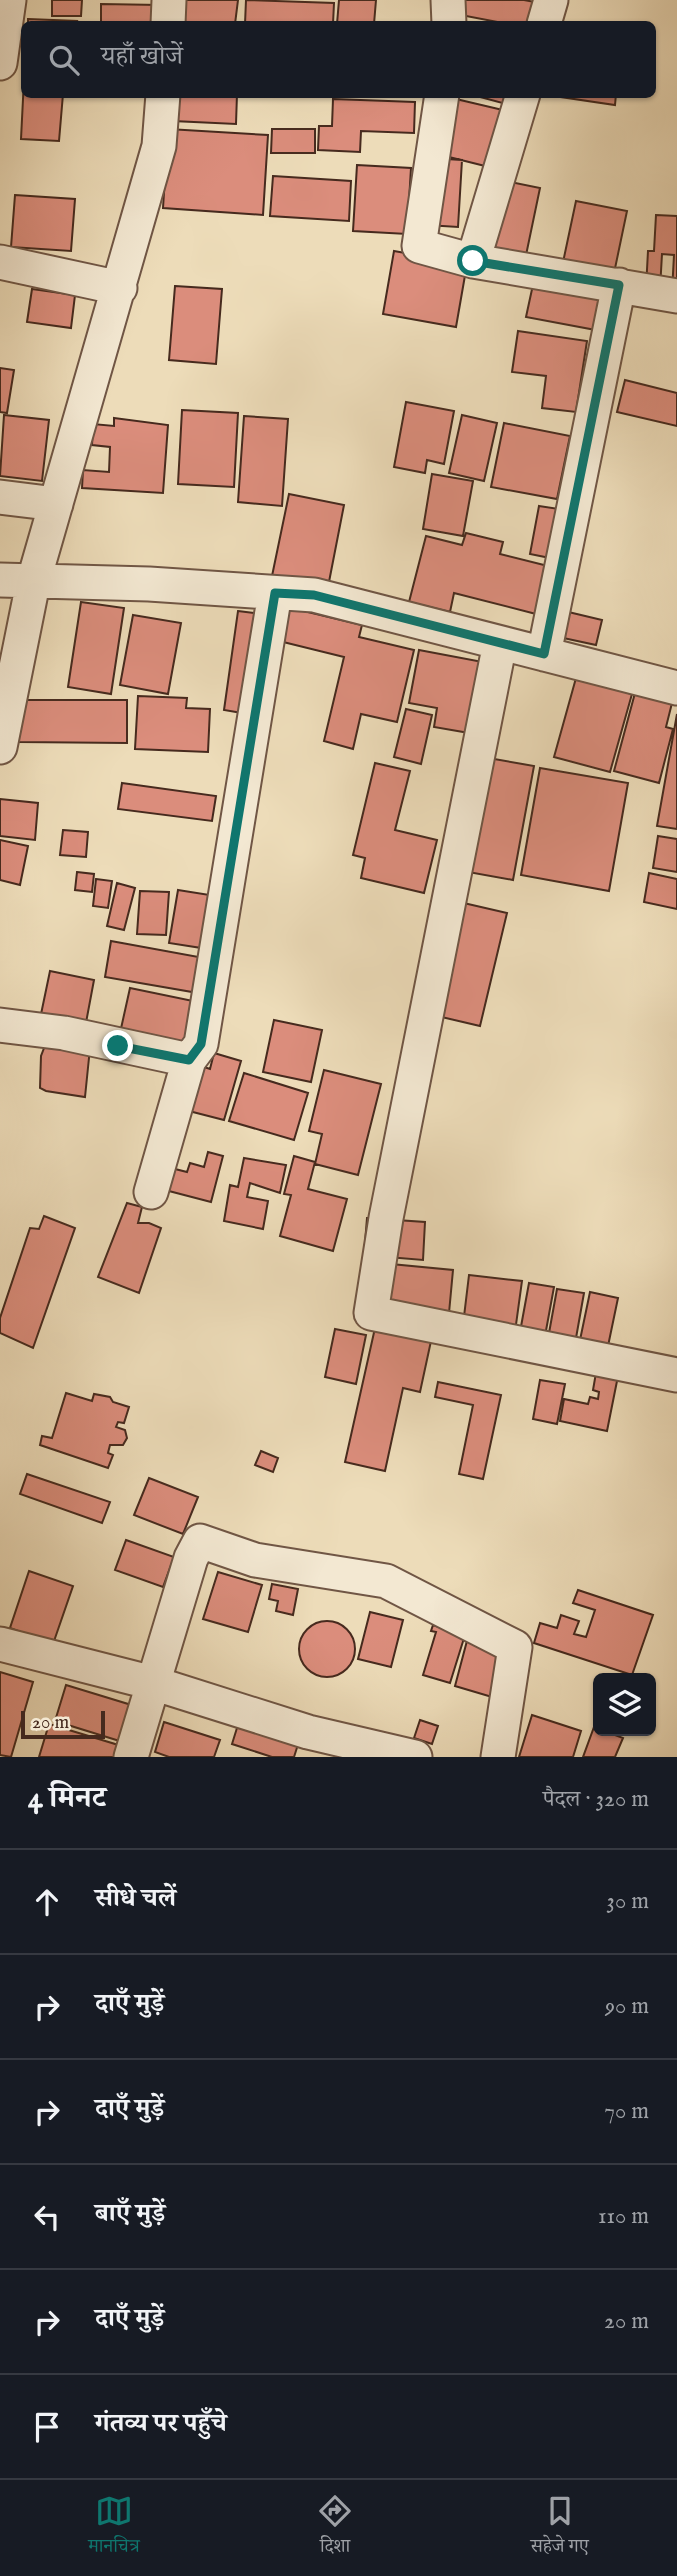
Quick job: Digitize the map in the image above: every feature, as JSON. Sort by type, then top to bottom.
[{"type":"street","points":[[0,63],[9,0]]},
{"type":"street","points":[[168,21],[169,0]]},
{"type":"street","points":[[449,0],[449,21]]},
{"type":"street","points":[[545,21],[551,0]]},
{"type":"street","points":[[0,747],[33,583],[159,146],[163,98]]},
{"type":"street","points":[[441,98],[419,246],[473,261],[677,296]]},
{"type":"street","points":[[473,261],[522,98]]},
{"type":"street","points":[[0,262],[120,288]]},
{"type":"street","points":[[544,654],[619,285]]},
{"type":"street","points":[[0,497],[56,504]]},
{"type":"street","points":[[0,580],[33,583],[149,584],[314,595],[677,688]]},
{"type":"street","points":[[151,1192],[189,1060],[201,1044],[275,593]]},
{"type":"street","points":[[500,643],[386,1218],[371,1313],[677,1375]]},
{"type":"street","points":[[0,1025],[64,1033],[189,1060]]},
{"type":"street","points":[[131,1757],[191,1559],[200,1541],[256,1560],[386,1581],[515,1647],[498,1757]]},
{"type":"street","points":[[0,1644],[153,1683],[305,1744],[415,1757]]},
{"type":"building","points":[[52,0],[82,0],[81,16],[52,16]]},
{"type":"building","points":[[178,0],[238,0],[235,21],[176,21]]},
{"type":"building","points":[[246,0],[334,3],[333,21],[245,21]]},
{"type":"building","points":[[339,0],[376,0],[374,21],[337,21]]},
{"type":"building","points":[[447,0],[524,0],[540,3],[536,21],[492,21],[445,12]]},
{"type":"building","points":[[101,4],[160,5],[160,21],[101,21]]},
{"type":"building","points":[[28,19],[77,21],[28,21]]},
{"type":"building","points":[[23,98],[63,98],[59,141],[21,139]]},
{"type":"building","points":[[174,98],[237,98],[236,124],[173,121]]},
{"type":"building","points":[[438,98],[452,98],[507,111],[493,168],[425,151]]},
{"type":"building","points":[[484,98],[516,98],[514,106]]},
{"type":"building","points":[[567,98],[616,98],[615,105]]},
{"type":"building","points":[[333,99],[415,102],[414,133],[361,131],[360,152],[318,150],[319,126],[332,126]]},
{"type":"building","points":[[168,129],[268,135],[263,215],[163,208]]},
{"type":"building","points":[[272,129],[315,129],[315,153],[271,153]]},
{"type":"building","points":[[430,158],[462,160],[458,227],[427,225]]},
{"type":"building","points":[[357,165],[411,168],[407,234],[353,231]]},
{"type":"building","points":[[273,176],[351,181],[349,221],[270,216]]},
{"type":"building","points":[[506,181],[540,188],[525,260],[491,253]]},
{"type":"building","points":[[15,195],[75,199],[71,251],[11,247]]},
{"type":"building","points":[[576,201],[627,211],[613,278],[562,267]]},
{"type":"building","points":[[656,215],[677,216],[677,292],[672,292],[674,255],[662,254],[660,289],[646,288],[648,251],[654,251]]},
{"type":"building","points":[[394,251],[467,264],[456,327],[383,314]]},
{"type":"building","points":[[534,280],[608,295],[601,331],[526,317]]},
{"type":"building","points":[[175,286],[222,289],[216,364],[169,360]]},
{"type":"building","points":[[32,289],[75,295],[71,328],[27,322]]},
{"type":"building","points":[[518,331],[587,341],[576,412],[542,408],[546,376],[512,372]]},
{"type":"building","points":[[0,368],[14,370],[7,413],[0,412]]},
{"type":"building","points":[[625,380],[677,393],[677,426],[617,412]]},
{"type":"building","points":[[406,402],[454,411],[444,464],[427,460],[425,473],[394,467]]},
{"type":"building","points":[[182,410],[238,413],[234,487],[178,484]]},
{"type":"building","points":[[4,415],[49,420],[42,481],[0,476]]},
{"type":"building","points":[[462,415],[497,423],[484,481],[449,473]]},
{"type":"building","points":[[244,416],[288,419],[282,506],[238,502]]},
{"type":"building","points":[[114,418],[168,425],[163,493],[82,488],[83,470],[109,472],[110,447],[92,445],[93,424],[114,426]]},
{"type":"building","points":[[504,423],[570,436],[557,499],[491,487]]},
{"type":"building","points":[[432,474],[473,481],[463,536],[423,529]]},
{"type":"building","points":[[289,494],[344,505],[328,587],[272,576]]},
{"type":"building","points":[[539,506],[559,509],[550,558],[530,554]]},
{"type":"building","points":[[466,533],[503,542],[500,554],[548,566],[536,614],[454,593],[450,612],[409,602],[426,536],[462,545]]},
{"type":"building","points":[[81,602],[124,608],[111,694],[68,687]]},
{"type":"building","points":[[283,606],[362,625],[359,637],[414,650],[397,722],[361,714],[353,749],[324,741],[344,657],[275,640]]},
{"type":"building","points":[[560,610],[602,620],[596,645],[554,636]]},
{"type":"building","points":[[238,611],[263,614],[248,714],[224,710]]},
{"type":"building","points":[[133,615],[181,623],[168,694],[120,685]]},
{"type":"building","points":[[419,650],[488,663],[475,734],[434,727],[437,708],[409,703]]},
{"type":"building","points":[[576,678],[632,694],[610,772],[554,757]]},
{"type":"building","points":[[635,693],[672,703],[666,727],[673,729],[659,783],[614,771]]},
{"type":"building","points":[[138,696],[187,698],[186,708],[210,709],[208,752],[135,749]]},
{"type":"building","points":[[18,700],[127,700],[127,743],[18,742]]},
{"type":"building","points":[[406,709],[432,715],[421,764],[394,757]]},
{"type":"building","points":[[677,714],[677,829],[657,826]]},
{"type":"building","points":[[477,756],[534,766],[513,880],[457,870]]},
{"type":"building","points":[[375,763],[410,771],[395,830],[437,840],[424,893],[361,878],[365,858],[353,855]]},
{"type":"building","points":[[540,768],[628,783],[609,891],[521,875]]},
{"type":"building","points":[[122,783],[216,796],[212,821],[118,809]]},
{"type":"building","points":[[0,799],[38,803],[35,840],[0,836]]},
{"type":"building","points":[[63,830],[88,832],[86,857],[60,855]]},
{"type":"building","points":[[658,836],[677,839],[677,872],[653,868]]},
{"type":"building","points":[[0,840],[28,846],[20,885],[0,880]]},
{"type":"building","points":[[77,872],[94,874],[92,892],[75,890]]},
{"type":"building","points":[[649,873],[677,879],[677,909],[644,902]]},
{"type":"building","points":[[96,879],[112,881],[108,908],[93,906]]},
{"type":"building","points":[[117,883],[135,888],[124,930],[107,926]]},
{"type":"building","points":[[178,890],[216,896],[208,949],[169,943]]},
{"type":"building","points":[[140,891],[169,892],[166,935],[137,934]]},
{"type":"building","points":[[442,898],[507,913],[480,1026],[416,1011]]},
{"type":"building","points":[[111,941],[204,958],[198,993],[105,977]]},
{"type":"building","points":[[50,971],[94,980],[85,1028],[40,1019]]},
{"type":"building","points":[[130,988],[193,1001],[184,1046],[120,1033]]},
{"type":"building","points":[[274,1020],[322,1030],[311,1082],[263,1072]]},
{"type":"building","points":[[46,1043],[90,1048],[85,1097],[40,1088],[41,1056]]},
{"type":"building","points":[[214,1053],[241,1061],[224,1120],[185,1110],[198,1065],[210,1069]]},
{"type":"building","points":[[324,1070],[381,1084],[358,1175],[315,1164],[322,1134],[309,1131]]},
{"type":"building","points":[[244,1073],[308,1093],[294,1140],[229,1121]]},
{"type":"building","points":[[208,1152],[223,1156],[211,1202],[165,1190],[171,1168],[187,1172],[190,1163],[204,1167]]},
{"type":"building","points":[[294,1156],[315,1162],[308,1189],[347,1199],[333,1251],[280,1236],[291,1195],[284,1194]]},
{"type":"building","points":[[244,1158],[286,1165],[280,1193],[250,1183],[247,1197],[268,1201],[263,1229],[224,1221],[230,1185],[238,1187]]},
{"type":"building","points":[[127,1203],[142,1207],[138,1223],[149,1223],[161,1228],[139,1293],[98,1277]]},
{"type":"building","points":[[44,1216],[75,1228],[33,1348],[0,1333],[0,1318],[30,1228],[39,1229]]},
{"type":"building","points":[[367,1218],[425,1222],[423,1260],[364,1255]]},
{"type":"building","points":[[370,1262],[453,1270],[449,1313],[366,1304]]},
{"type":"building","points":[[469,1275],[522,1281],[515,1332],[463,1325]]},
{"type":"building","points":[[529,1283],[554,1287],[545,1336],[520,1332]]},
{"type":"building","points":[[557,1289],[584,1293],[576,1338],[549,1333]]},
{"type":"building","points":[[590,1292],[618,1298],[608,1346],[580,1340]]},
{"type":"building","points":[[375,1328],[431,1341],[420,1392],[403,1388],[385,1471],[345,1462]]},
{"type":"building","points":[[335,1329],[366,1335],[356,1384],[325,1377]]},
{"type":"building","points":[[597,1367],[618,1376],[607,1431],[560,1421],[564,1399],[588,1404],[590,1397],[598,1399],[599,1392],[593,1390]]},
{"type":"building","points":[[540,1380],[565,1384],[557,1424],[533,1419]]},
{"type":"building","points":[[438,1382],[501,1395],[483,1479],[459,1474],[473,1405],[435,1397]]},
{"type":"building","points":[[66,1393],[92,1401],[94,1394],[110,1397],[113,1402],[129,1407],[124,1423],[118,1422],[116,1427],[125,1430],[127,1438],[123,1445],[110,1445],[108,1453],[113,1455],[108,1468],[40,1445],[42,1436],[52,1438]]},
{"type":"building","points":[[261,1451],[278,1458],[273,1472],[255,1465]]},
{"type":"building","points":[[27,1474],[110,1502],[102,1523],[20,1494]]},
{"type":"building","points":[[149,1478],[198,1497],[183,1534],[134,1515]]},
{"type":"building","points":[[126,1540],[174,1557],[163,1587],[115,1570]]},
{"type":"building","points":[[29,1571],[73,1586],[53,1644],[10,1628]]},
{"type":"building","points":[[218,1572],[262,1585],[248,1632],[203,1619]]},
{"type":"building","points":[[272,1584],[298,1589],[293,1615],[276,1611],[278,1601],[269,1599]]},
{"type":"building","points":[[578,1590],[653,1615],[633,1673],[534,1643],[540,1623],[557,1628],[561,1615],[579,1621],[574,1634],[586,1637],[595,1610],[573,1603]]},
{"type":"building","points":[[370,1612],[403,1620],[391,1667],[358,1659]]},
{"type":"building","points":[[321,1621],[333,1621],[343,1625],[351,1633],[355,1649],[351,1665],[343,1673],[333,1677],[321,1677],[311,1673],[303,1665],[299,1655],[299,1643],[303,1633],[311,1625]]},
{"type":"building","points":[[433,1625],[465,1635],[450,1683],[423,1675],[436,1632],[431,1631]]},
{"type":"building","points":[[468,1637],[506,1647],[492,1697],[455,1686]]},
{"type":"building","points":[[0,1672],[33,1682],[11,1757],[0,1755]]},
{"type":"building","points":[[66,1685],[138,1707],[126,1743],[55,1721]]},
{"type":"building","points":[[241,1715],[301,1735],[294,1757],[272,1757],[232,1744]]},
{"type":"building","points":[[532,1715],[581,1731],[573,1757],[519,1757]]},
{"type":"building","points":[[420,1720],[438,1726],[432,1744],[414,1738]]},
{"type":"building","points":[[164,1722],[220,1740],[214,1757],[169,1757],[155,1752]]},
{"type":"building","points":[[49,1724],[125,1747],[122,1757],[39,1757]]},
{"type":"building","points":[[593,1730],[593,1736],[623,1738],[615,1757],[583,1757]]},
{"type":"route","points":[[118,1046],[189,1060],[201,1044],[275,593],[314,595],[544,654],[619,285],[473,261]]}]
